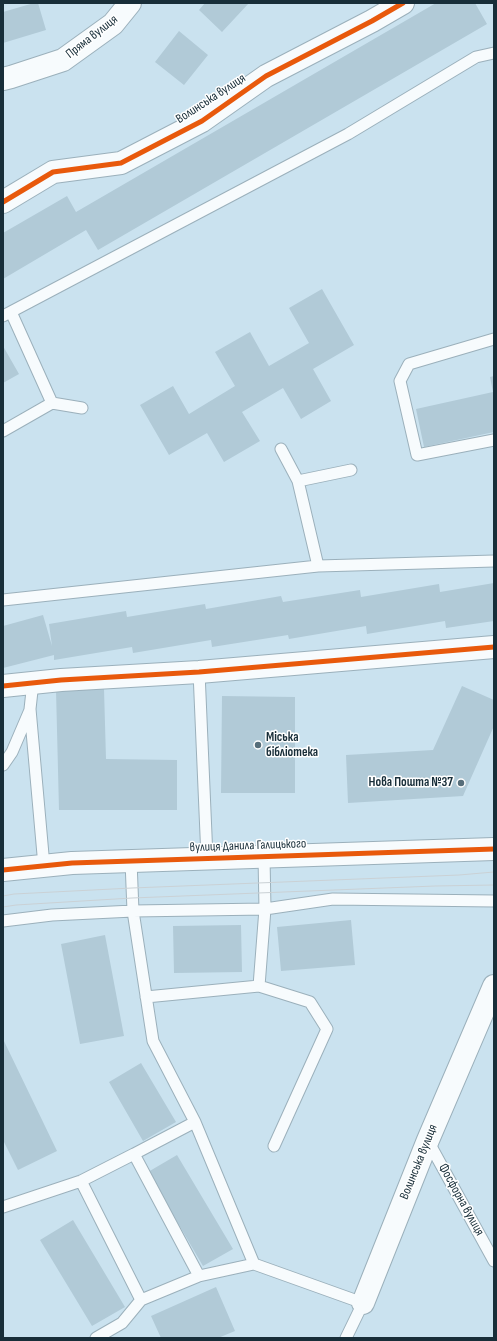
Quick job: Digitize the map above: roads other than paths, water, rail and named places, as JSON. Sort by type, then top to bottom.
[{"type":"street","name":"Пряма вулиця","points":[[3,79],[63,60],[112,24],[130,3]]},
{"type":"street","name":"Волинська вулиця","points":[[3,202],[53,172],[121,163],[202,121],[266,76],[372,21],[403,3]]},
{"type":"street","points":[[3,686],[33,682],[199,672],[494,647]]},
{"type":"street","name":"вулиця Данила Галицького","points":[[3,870],[72,863],[494,849]]},
{"type":"street","name":"Волинська вулиця","points":[[363,1303],[428,1140],[494,986]]},
{"type":"lane","points":[[52,404],[7,314],[348,134],[476,57],[494,53]]},
{"type":"lane","points":[[494,339],[410,364],[400,381],[417,455],[494,440]]},
{"type":"lane","points":[[3,431],[52,404],[82,408]]},
{"type":"lane","points":[[281,450],[298,481],[318,566]]},
{"type":"lane","points":[[298,481],[351,470]]},
{"type":"lane","points":[[3,600],[318,566],[494,561]]},
{"type":"lane","points":[[199,672],[207,858]]},
{"type":"lane","points":[[33,682],[30,709],[44,866]]},
{"type":"lane","points":[[3,765],[12,752],[30,709]]},
{"type":"lane","points":[[259,986],[265,909],[264,857]]},
{"type":"lane","points":[[131,861],[133,911],[153,1041],[196,1122],[254,1264]]},
{"type":"lane","points":[[3,921],[52,915],[133,911],[265,909],[333,899],[494,901]]},
{"type":"lane","points":[[146,997],[259,986],[310,1002],[327,1029],[274,1146]]},
{"type":"lane","points":[[3,1207],[81,1181],[196,1122]]},
{"type":"lane","name":"Фосфорна вулиця","points":[[428,1140],[494,1261]]},
{"type":"lane","points":[[134,1154],[199,1276]]},
{"type":"lane","points":[[81,1181],[141,1300]]},
{"type":"lane","points":[[96,1338],[122,1323],[141,1300],[199,1276],[254,1264],[363,1303]]},
{"type":"lane","name":"Волинська вулиця","points":[[346,1338],[363,1303]]},
{"type":"tram line","points":[[3,896],[14,894],[132,888],[459,875],[494,872]]},
{"type":"tram line","points":[[3,907],[132,898],[494,885]]},
{"type":"place","name":"Міська бібліотека","points":[[258,745]]},
{"type":"place","name":"Нова Пошта №37","points":[[461,783]]}]
